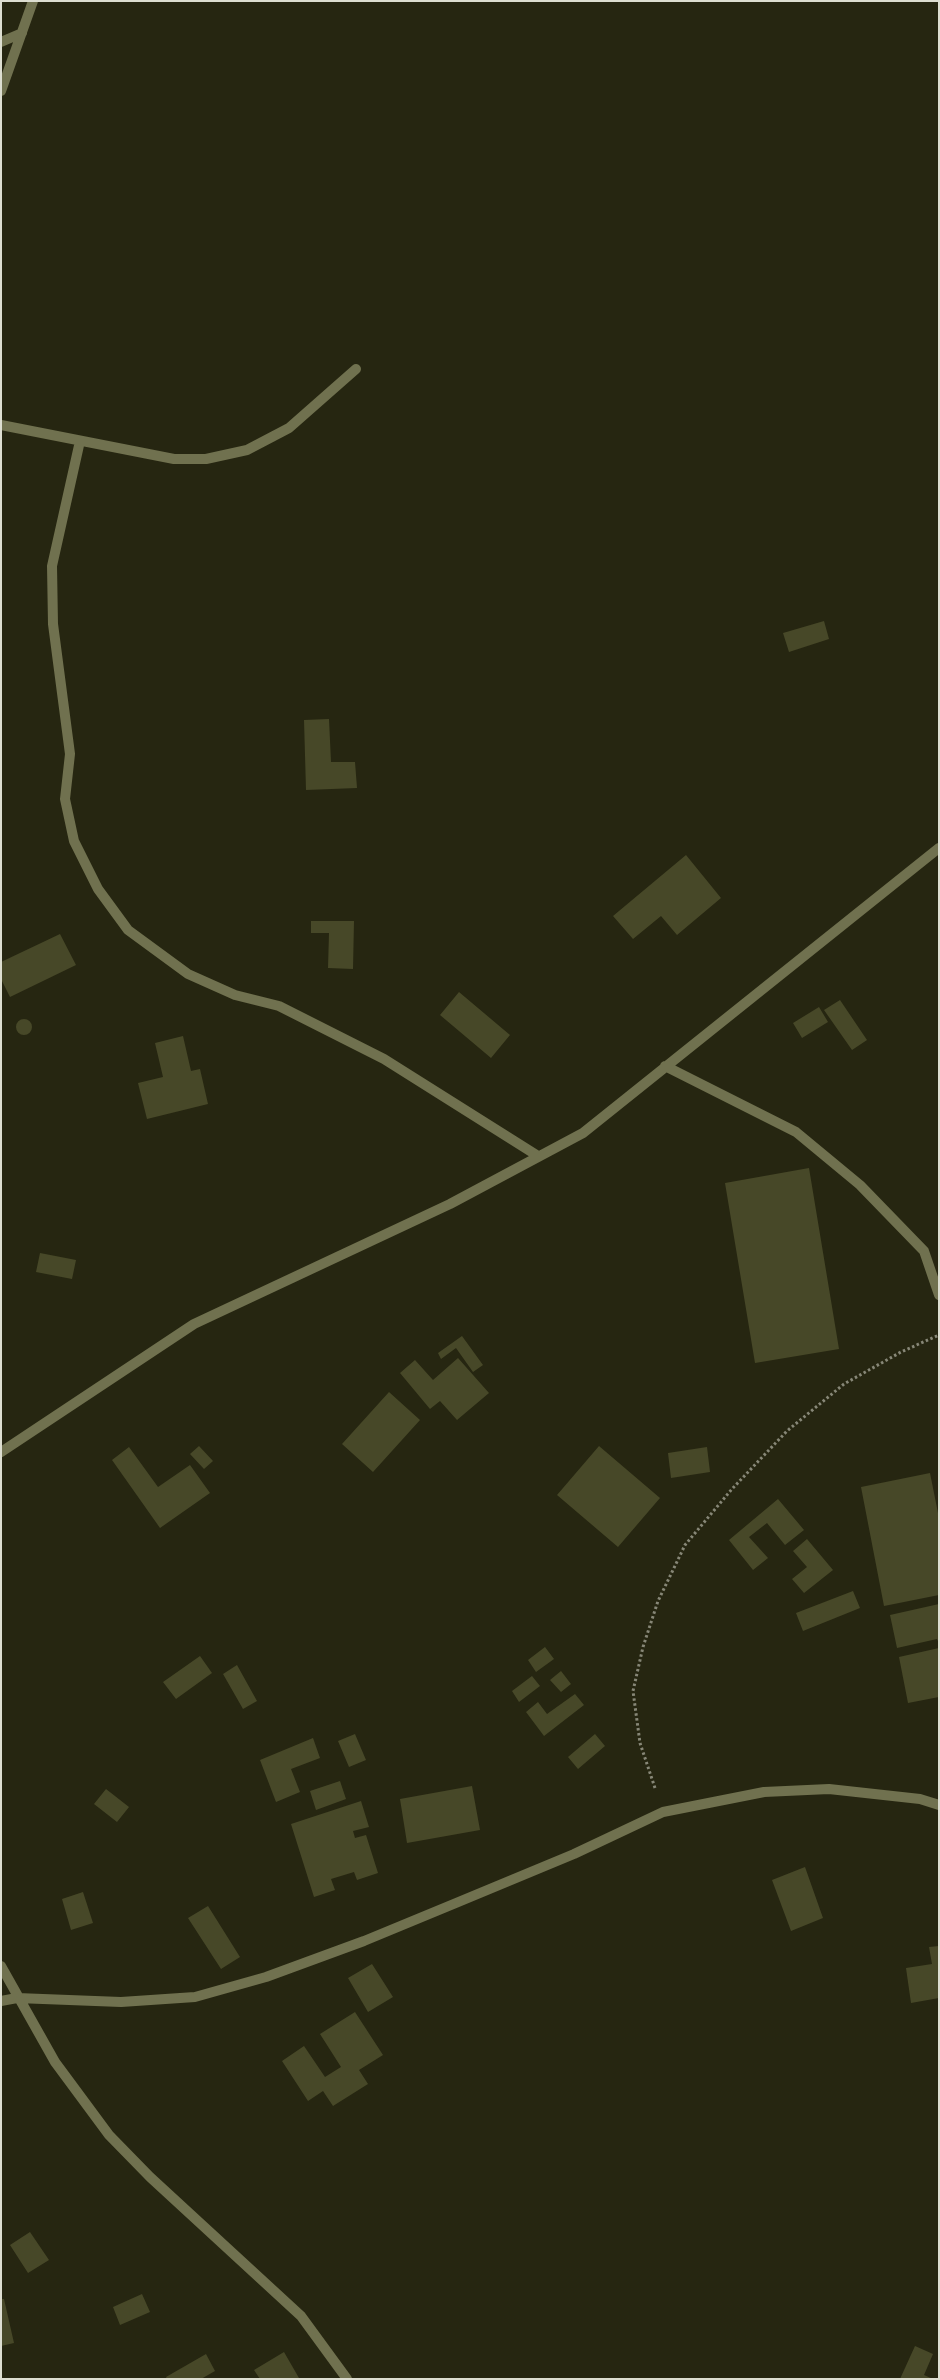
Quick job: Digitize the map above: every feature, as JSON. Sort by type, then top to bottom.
[{"type":"street","points":[[1,91],[33,1]]},
{"type":"street","points":[[1,42],[22,33]]},
{"type":"street","points":[[1,425],[174,459],[206,459],[247,450],[289,428],[356,369]]},
{"type":"street","points":[[80,441],[52,566],[53,624],[70,754],[66,799],[74,842],[98,890],[128,930],[188,974],[235,995],[279,1006],[384,1059],[538,1156]]},
{"type":"street","points":[[1,1452],[194,1324],[450,1204],[582,1132],[939,848]]},
{"type":"street","points":[[665,1066],[796,1132],[853,1179],[924,1251],[939,1295]]},
{"type":"street","points":[[1,2001],[17,1998],[121,2002],[196,1997],[266,1977],[364,1941],[574,1854],[664,1812],[764,1792],[829,1789],[920,1799],[939,1805]]},
{"type":"street","points":[[1,1966],[17,1998],[55,2062],[109,2135],[150,2177],[301,2316],[347,2379]]},
{"type":"path","points":[[664,1812],[640,1743],[634,1690],[643,1647],[658,1601],[685,1545],[732,1489],[787,1431],[844,1384],[901,1352],[939,1335]]},
{"type":"building","points":[[824,621],[829,639],[789,652],[783,633]]},
{"type":"building","points":[[329,719],[331,762],[355,762],[357,788],[306,790],[304,720]]},
{"type":"building","points":[[686,855],[721,898],[677,935],[661,916],[633,939],[613,916]]},
{"type":"building","points":[[311,921],[354,921],[353,969],[328,968],[329,933],[311,933]]},
{"type":"building","points":[[60,934],[76,965],[10,997],[1,979],[1,962]]},
{"type":"building","points":[[459,992],[510,1035],[491,1058],[440,1015]]},
{"type":"building","points":[[840,1000],[867,1040],[852,1050],[824,1010]]},
{"type":"building","points":[[819,1007],[828,1022],[802,1038],[793,1023]]},
{"type":"building","points":[[21,1019],[27,1019],[32,1024],[30,1033],[21,1035],[16,1030],[16,1024]]},
{"type":"building","points":[[183,1036],[191,1071],[200,1069],[208,1104],[147,1119],[138,1083],[163,1077],[155,1043]]},
{"type":"building","points":[[809,1168],[839,1349],[755,1363],[725,1183]]},
{"type":"building","points":[[40,1253],[76,1260],[72,1279],[36,1272]]},
{"type":"building","points":[[462,1336],[483,1365],[473,1372],[456,1348],[441,1359],[438,1353]]},
{"type":"building","points":[[458,1358],[489,1393],[457,1420],[440,1401],[430,1409],[400,1373],[415,1360],[433,1380]]},
{"type":"building","points":[[389,1392],[420,1420],[373,1472],[342,1444]]},
{"type":"building","points":[[199,1446],[213,1461],[204,1469],[190,1454]]},
{"type":"building","points":[[599,1446],[660,1498],[618,1547],[557,1495]]},
{"type":"building","points":[[129,1447],[158,1487],[190,1465],[210,1493],[160,1528],[112,1460]]},
{"type":"building","points":[[707,1447],[710,1472],[671,1478],[668,1453]]},
{"type":"building","points":[[930,1473],[939,1518],[939,1595],[884,1606],[861,1487]]},
{"type":"building","points":[[778,1499],[804,1530],[785,1545],[767,1523],[749,1537],[768,1558],[753,1570],[729,1540]]},
{"type":"building","points":[[807,1539],[833,1570],[804,1593],[792,1579],[807,1567],[793,1551]]},
{"type":"building","points":[[853,1591],[860,1608],[803,1631],[796,1613]]},
{"type":"building","points":[[939,1604],[939,1643],[937,1639],[897,1648],[890,1615]]},
{"type":"building","points":[[545,1647],[554,1659],[536,1672],[528,1660]]},
{"type":"building","points":[[939,1648],[939,1697],[908,1703],[899,1657]]},
{"type":"building","points":[[200,1656],[212,1673],[176,1699],[163,1682]]},
{"type":"building","points":[[237,1665],[257,1701],[243,1709],[223,1674]]},
{"type":"building","points":[[561,1671],[571,1684],[561,1692],[550,1680]]},
{"type":"building","points":[[532,1676],[540,1686],[519,1702],[512,1691]]},
{"type":"building","points":[[575,1694],[584,1705],[544,1736],[526,1712],[538,1702],[547,1714]]},
{"type":"building","points":[[355,1734],[366,1760],[349,1767],[338,1741]]},
{"type":"building","points":[[595,1734],[605,1746],[578,1769],[568,1757]]},
{"type":"building","points":[[313,1738],[320,1758],[291,1769],[300,1792],[276,1802],[260,1760]]},
{"type":"building","points":[[340,1781],[346,1799],[316,1810],[310,1791]]},
{"type":"building","points":[[472,1786],[480,1830],[407,1843],[400,1799]]},
{"type":"building","points":[[106,1789],[129,1807],[117,1822],[94,1804]]},
{"type":"building","points":[[361,1801],[369,1827],[353,1831],[355,1838],[366,1835],[378,1873],[357,1880],[354,1872],[331,1879],[335,1890],[314,1897],[291,1824]]},
{"type":"building","points":[[805,1867],[823,1918],[791,1931],[772,1880]]},
{"type":"building","points":[[83,1892],[93,1923],[71,1930],[62,1899]]},
{"type":"building","points":[[208,1906],[240,1957],[221,1969],[188,1918]]},
{"type":"building","points":[[939,1946],[939,1998],[911,2003],[906,1968],[932,1964],[929,1947]]},
{"type":"building","points":[[372,1964],[393,1997],[368,2012],[348,1978]]},
{"type":"building","points":[[355,2012],[383,2055],[359,2070],[368,2084],[333,2106],[323,2091],[308,2101],[282,2061],[304,2046],[325,2077],[341,2067],[320,2034]]},
{"type":"building","points":[[30,2232],[49,2260],[28,2273],[10,2245]]},
{"type":"building","points":[[142,2294],[150,2312],[120,2325],[113,2307]]},
{"type":"building","points":[[1,2299],[4,2299],[14,2343],[1,2346]]},
{"type":"building","points":[[915,2346],[933,2354],[924,2375],[933,2379],[900,2379]]},
{"type":"building","points":[[284,2352],[299,2378],[260,2379],[254,2370]]},
{"type":"building","points":[[206,2354],[215,2371],[201,2379],[167,2379],[166,2377]]}]
